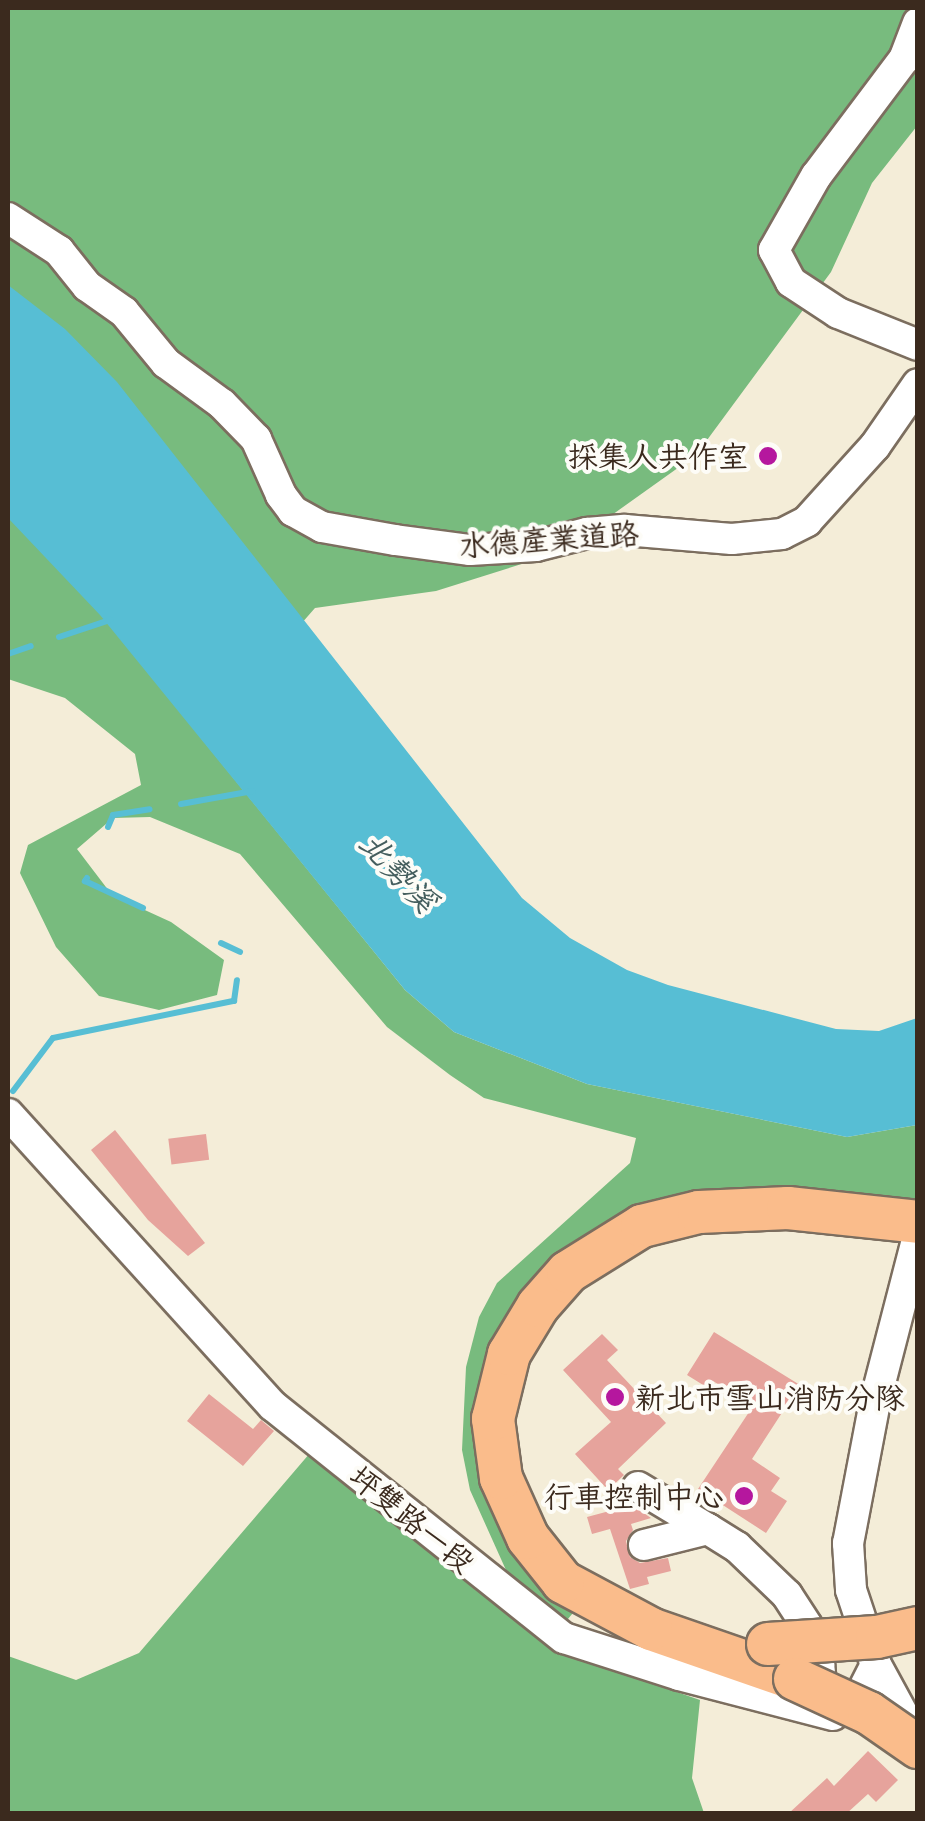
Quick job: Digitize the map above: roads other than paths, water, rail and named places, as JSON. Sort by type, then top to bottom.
[{"type":"highway","points":[[917,1236],[788,1208],[699,1212],[642,1226],[568,1272],[538,1306],[508,1354],[494,1419],[501,1478],[528,1538],[563,1582],[651,1629],[795,1679],[868,1713],[918,1744]]},
{"type":"highway","points":[[917,1236],[754,1232],[668,1245],[592,1287],[548,1338],[522,1386],[517,1446],[526,1502],[548,1543],[582,1573],[632,1600],[768,1644],[877,1637],[918,1628]]},
{"type":"street","points":[[918,24],[904,59],[816,176],[774,250],[790,282],[838,313],[918,345]]},
{"type":"street","name":"水德產業道路","points":[[8,218],[58,251],[87,286],[124,312],[166,363],[222,404],[256,439],[281,495],[293,511],[322,526],[377,537],[470,550],[536,546],[586,534],[626,530],[732,539],[782,534],[807,521],[864,459],[918,384]]},
{"type":"street","name":"坪雙路一段","points":[[8,1114],[273,1406],[564,1638],[679,1675],[824,1710],[918,1768]]},
{"type":"street","points":[[917,1236],[870,1420],[848,1543],[851,1590],[876,1665],[918,1744]]},
{"type":"street","points":[[638,1487],[737,1547],[787,1595],[807,1626],[819,1664],[824,1710],[859,1698],[876,1665]]},
{"type":"street","points":[[644,1545],[708,1529]]},
{"type":"water","name":"北勢溪","points":[[8,285],[65,329],[117,382],[522,898],[570,938],[627,970],[668,985],[836,1029],[879,1031],[917,1018],[917,1125],[847,1137],[587,1084],[454,1032],[405,990],[100,615],[8,518]]},
{"type":"waterway","points":[[59,637],[110,620]]},
{"type":"waterway","points":[[8,654],[31,646]]},
{"type":"waterway","points":[[181,804],[253,791]]},
{"type":"waterway","points":[[108,827],[113,815],[150,809]]},
{"type":"waterway","points":[[87,878],[85,881],[143,908]]},
{"type":"waterway","points":[[221,943],[240,952]]},
{"type":"waterway","points":[[13,1091],[53,1038],[234,1001],[237,980]]},
{"type":"place","name":"採集人共作室","points":[[768,456]]},
{"type":"place","name":"新北市雪山消防分隊","points":[[615,1397]]},
{"type":"place","name":"行車控制中心","points":[[744,1496]]}]
